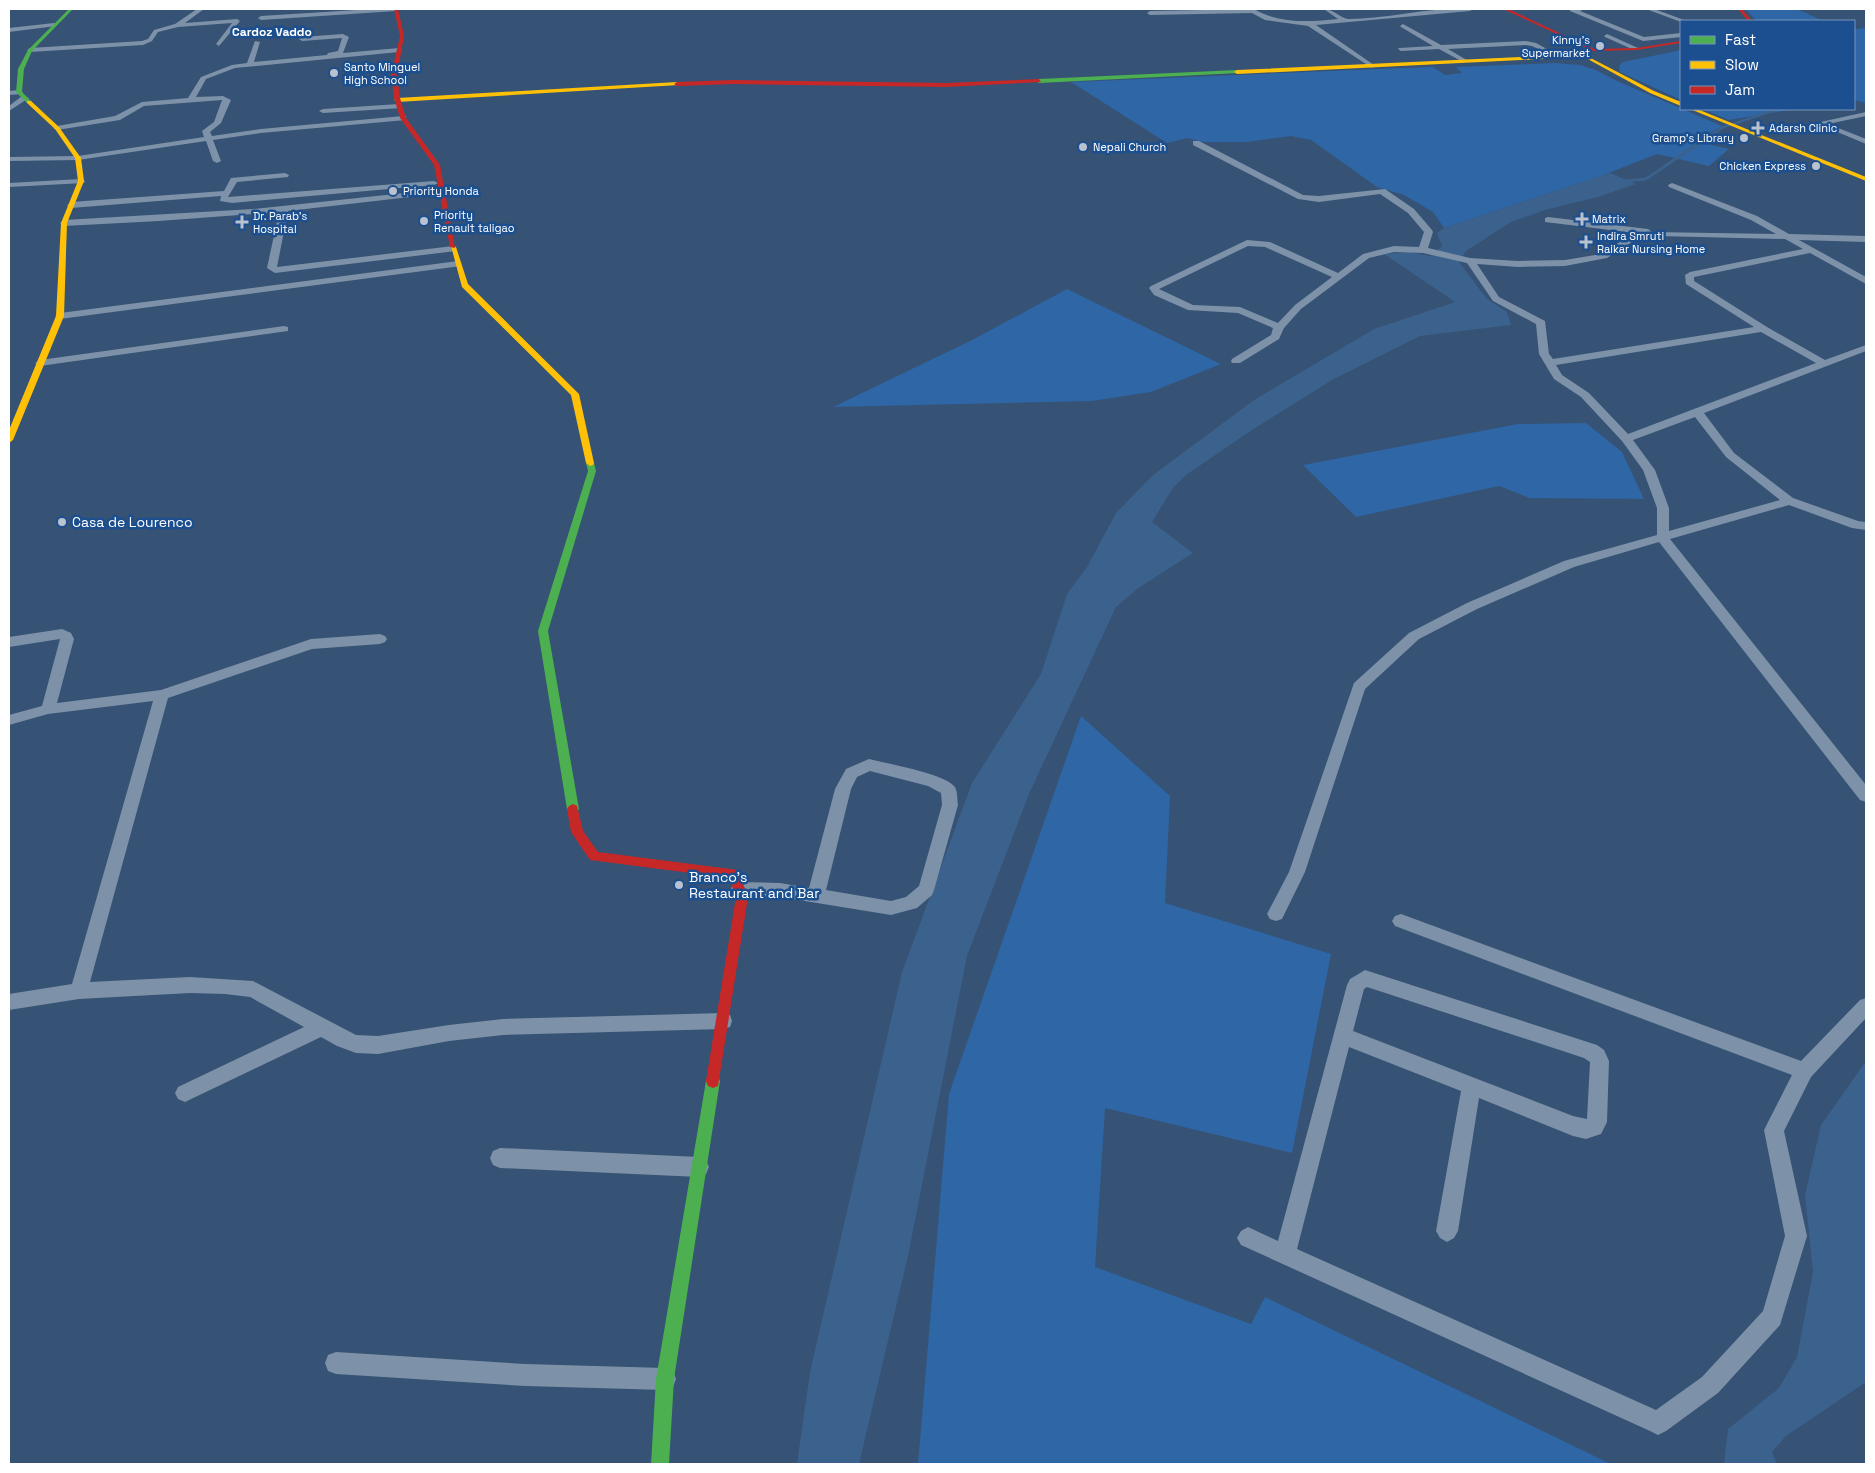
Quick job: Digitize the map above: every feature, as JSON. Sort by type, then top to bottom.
[{"type":"street","points":[[9,109],[18,94],[21,69],[30,50],[71,9]]},
{"type":"street","points":[[177,25],[201,9]]},
{"type":"street","points":[[262,18],[396,9],[402,36],[394,75],[398,101],[403,118],[437,165],[453,249],[466,285],[575,394],[592,471],[543,631],[577,832],[594,856],[734,874],[742,897],[665,1379],[660,1464]]},
{"type":"street","points":[[1327,9],[1345,21]]},
{"type":"street","points":[[1150,13],[1251,10],[1265,18],[1310,24],[1470,9]]},
{"type":"street","points":[[1505,9],[1589,53],[1612,71],[1652,92],[1680,104]]},
{"type":"street","points":[[1582,9],[1572,10],[1644,39],[1652,40],[1680,35]]},
{"type":"street","points":[[1650,9],[1681,20]]},
{"type":"street","points":[[1732,9],[1739,20]]},
{"type":"street","points":[[1740,9],[1749,20]]},
{"type":"street","points":[[30,50],[136,44],[150,40],[156,31],[177,25],[237,21],[219,44]]},
{"type":"street","points":[[1310,24],[1370,64],[1589,53],[1680,43]]},
{"type":"street","points":[[9,30],[54,25]]},
{"type":"street","points":[[1404,26],[1463,60]]},
{"type":"street","points":[[1607,36],[1636,49]]},
{"type":"street","points":[[193,99],[203,78],[221,69],[250,63],[296,58],[341,52],[346,37],[302,38],[296,58]]},
{"type":"street","points":[[250,63],[256,42]]},
{"type":"street","points":[[1401,49],[1526,43],[1534,44],[1553,54]]},
{"type":"street","points":[[323,111],[398,101],[649,82],[735,80],[931,81],[1463,60],[1589,53],[1680,43]]},
{"type":"street","points":[[272,58],[296,58],[398,50]]},
{"type":"street","points":[[9,438],[60,316],[64,223],[81,181],[78,158],[57,128],[18,94]]},
{"type":"street","points":[[57,128],[117,118],[142,104],[223,98],[227,100],[217,123],[206,131],[217,161]]},
{"type":"street","points":[[1695,110],[1866,179]]},
{"type":"street","points":[[1866,114],[1820,123],[1866,142]]},
{"type":"street","points":[[9,159],[78,158],[261,131],[403,118]]},
{"type":"street","points":[[1196,143],[1301,197],[1319,199],[1382,191],[1411,211],[1429,232],[1423,250]]},
{"type":"street","points":[[285,175],[234,180],[223,199],[441,187]]},
{"type":"street","points":[[9,185],[81,181]]},
{"type":"street","points":[[1672,185],[1754,218],[1790,236],[1866,281]]},
{"type":"street","points":[[64,223],[160,220],[284,210],[441,187]]},
{"type":"street","points":[[71,205],[226,193]]},
{"type":"street","points":[[284,210],[272,268],[275,270],[453,249]]},
{"type":"street","points":[[1548,220],[1658,233],[1739,237],[1790,236],[1866,239]]},
{"type":"street","points":[[1236,361],[1275,337],[1279,326],[1298,307],[1366,256],[1394,249],[1423,250],[1470,261],[1518,264],[1565,263],[1604,256],[1630,240],[1658,233]]},
{"type":"street","points":[[1279,326],[1240,310],[1191,308],[1157,293],[1154,288],[1248,243],[1267,244],[1338,276]]},
{"type":"street","points":[[1812,250],[1690,275],[1689,282],[1763,329],[1824,364]]},
{"type":"street","points":[[1470,261],[1496,300],[1541,323],[1544,354],[1558,377],[1585,395],[1626,439],[1649,470],[1663,508],[1663,539],[1866,796]]},
{"type":"street","points":[[60,316],[458,264]]},
{"type":"street","points":[[40,363],[284,329]]},
{"type":"street","points":[[1550,363],[1763,329]]},
{"type":"street","points":[[1626,439],[1866,348]]},
{"type":"street","points":[[1698,413],[1730,455],[1789,501],[1856,525],[1866,526]]},
{"type":"street","points":[[1276,914],[1297,872],[1360,687],[1414,636],[1472,606],[1569,564],[1663,539],[1789,501]]},
{"type":"street","points":[[9,642],[62,634],[68,639],[48,709]]},
{"type":"street","points":[[9,720],[48,709],[162,695],[311,644],[380,639]]},
{"type":"street","points":[[79,991],[162,695]]},
{"type":"street","points":[[739,889],[780,890],[816,896],[891,908],[911,903],[926,890],[950,805],[948,790],[932,780],[869,765],[851,773],[843,789],[816,896]]},
{"type":"street","points":[[1401,921],[1804,1071]]},
{"type":"street","points":[[1285,1255],[1356,985],[1364,978],[1590,1051],[1597,1056],[1600,1062],[1597,1122],[1594,1127],[1586,1129],[1573,1126],[1471,1088],[1343,1036]]},
{"type":"street","points":[[9,1002],[79,991],[190,985],[253,989],[344,1040],[356,1044],[378,1045],[449,1033],[504,1028],[723,1021]]},
{"type":"street","points":[[1248,1238],[1658,1423],[1710,1385],[1772,1317],[1796,1236],[1774,1130],[1804,1071],[1866,1006]]},
{"type":"street","points":[[185,1093],[321,1028]]},
{"type":"street","points":[[1447,1231],[1471,1088]]},
{"type":"street","points":[[500,1158],[699,1167]]},
{"type":"street","points":[[336,1363],[525,1375],[665,1379]]},
{"type":"shaded area","points":[[1745,9],[1797,9],[1822,20],[1756,20]]},
{"type":"shaded area","points":[[1866,28],[1866,103],[1855,100],[1855,29]]},
{"type":"shaded area","points":[[1680,50],[1680,100],[1620,72],[1619,66],[1623,62]]},
{"type":"shaded area","points":[[1554,63],[1580,65],[1596,70],[1680,108],[1680,110],[1685,110],[1722,126],[1695,141],[1729,149],[1709,166],[1657,154],[1601,176],[1444,228],[1433,212],[1404,195],[1377,187],[1311,140],[1291,136],[1247,142],[1203,142],[1187,138],[1167,143],[1071,82],[1433,67],[1445,75],[1462,73],[1456,67]]},
{"type":"shaded area","points":[[1704,110],[1789,110],[1729,120]]},
{"type":"shaded area","points":[[1610,173],[1636,184],[1598,197],[1545,210],[1511,222],[1466,251],[1459,262],[1487,299],[1507,312],[1511,325],[1420,336],[1332,380],[1252,430],[1186,475],[1173,488],[1152,522],[1193,553],[1137,589],[1116,607],[1029,794],[967,956],[908,1256],[859,1464],[797,1464],[810,1372],[902,972],[972,783],[1041,674],[1067,594],[1087,567],[1116,513],[1153,475],[1254,400],[1374,329],[1455,302],[1384,254],[1409,252],[1430,256],[1442,246],[1437,233],[1444,228]]},
{"type":"shaded area","points":[[1067,289],[1221,364],[1151,392],[1092,401],[833,407],[972,340]]},
{"type":"shaded area","points":[[1586,423],[1622,452],[1644,499],[1530,498],[1499,486],[1356,517],[1303,465],[1518,424]]},
{"type":"shaded area","points":[[1081,716],[1170,796],[1165,903],[1331,954],[1292,1153],[1105,1108],[1095,1267],[1251,1324],[1265,1297],[1611,1464],[918,1464],[949,1094]]},
{"type":"shaded area","points":[[1866,1061],[1866,1382],[1786,1436],[1772,1452],[1777,1464],[1724,1464],[1728,1429],[1779,1388],[1797,1357],[1813,1272],[1805,1195],[1821,1125]]},
{"type":"waterway","points":[[1722,128],[1775,110]]},
{"type":"waterway","points":[[1624,181],[1646,179],[1722,128]]},
{"type":"traffic: fast","points":[[29,102],[19,92],[21,69],[30,50],[71,9]]},
{"type":"traffic: fast","points":[[1039,81],[1237,72]]},
{"type":"traffic: fast","points":[[573,809],[543,631],[592,471],[590,463]]},
{"type":"traffic: fast","points":[[660,1464],[665,1379],[713,1081]]},
{"type":"traffic: slow","points":[[1237,72],[1583,56]]},
{"type":"traffic: slow","points":[[1586,57],[1652,92],[1680,104]]},
{"type":"traffic: slow","points":[[397,100],[677,84]]},
{"type":"traffic: slow","points":[[9,440],[60,316],[64,223],[81,181],[78,158],[57,128],[29,102]]},
{"type":"traffic: slow","points":[[1695,110],[1866,179]]},
{"type":"traffic: slow","points":[[453,247],[465,285],[575,394],[590,463]]},
{"type":"traffic: jam","points":[[396,9],[402,36],[394,75],[397,98],[403,118],[437,165],[453,247]]},
{"type":"traffic: jam","points":[[1505,9],[1593,50]]},
{"type":"traffic: jam","points":[[1740,9],[1749,20]]},
{"type":"traffic: jam","points":[[1595,50],[1636,49],[1680,42]]},
{"type":"traffic: jam","points":[[677,84],[734,82],[946,85],[1039,81]]},
{"type":"traffic: jam","points":[[573,809],[577,832],[594,856],[734,874],[742,897],[713,1081]]},
{"type":"place","name":"Kinny's Supermarket","points":[[1600,46]]},
{"type":"place","name":"Santo Minguel High School","points":[[334,73]]},
{"type":"place","name":"Adarsh Clinic","points":[[1758,128]]},
{"type":"place","name":"Gramp's Library","points":[[1744,138]]},
{"type":"place","name":"Nepali Church","points":[[1083,147]]},
{"type":"place","name":"Chicken Express","points":[[1816,166]]},
{"type":"place","name":"Priority Honda","points":[[393,191]]},
{"type":"place","name":"Matrix","points":[[1582,219]]},
{"type":"place","name":"Priority Renault taligao","points":[[424,221]]},
{"type":"place","name":"Dr. Parab's Hospital","points":[[242,222]]},
{"type":"place","name":"Indira Smruti Raikar Nursing Home","points":[[1586,242]]},
{"type":"place","name":"Casa de Lourenco","points":[[62,522]]},
{"type":"place","name":"Branco's Restaurant and Bar","points":[[679,885]]},
{"type":"district","name":"Cardoz Vaddo","points":[[272,32]]}]
